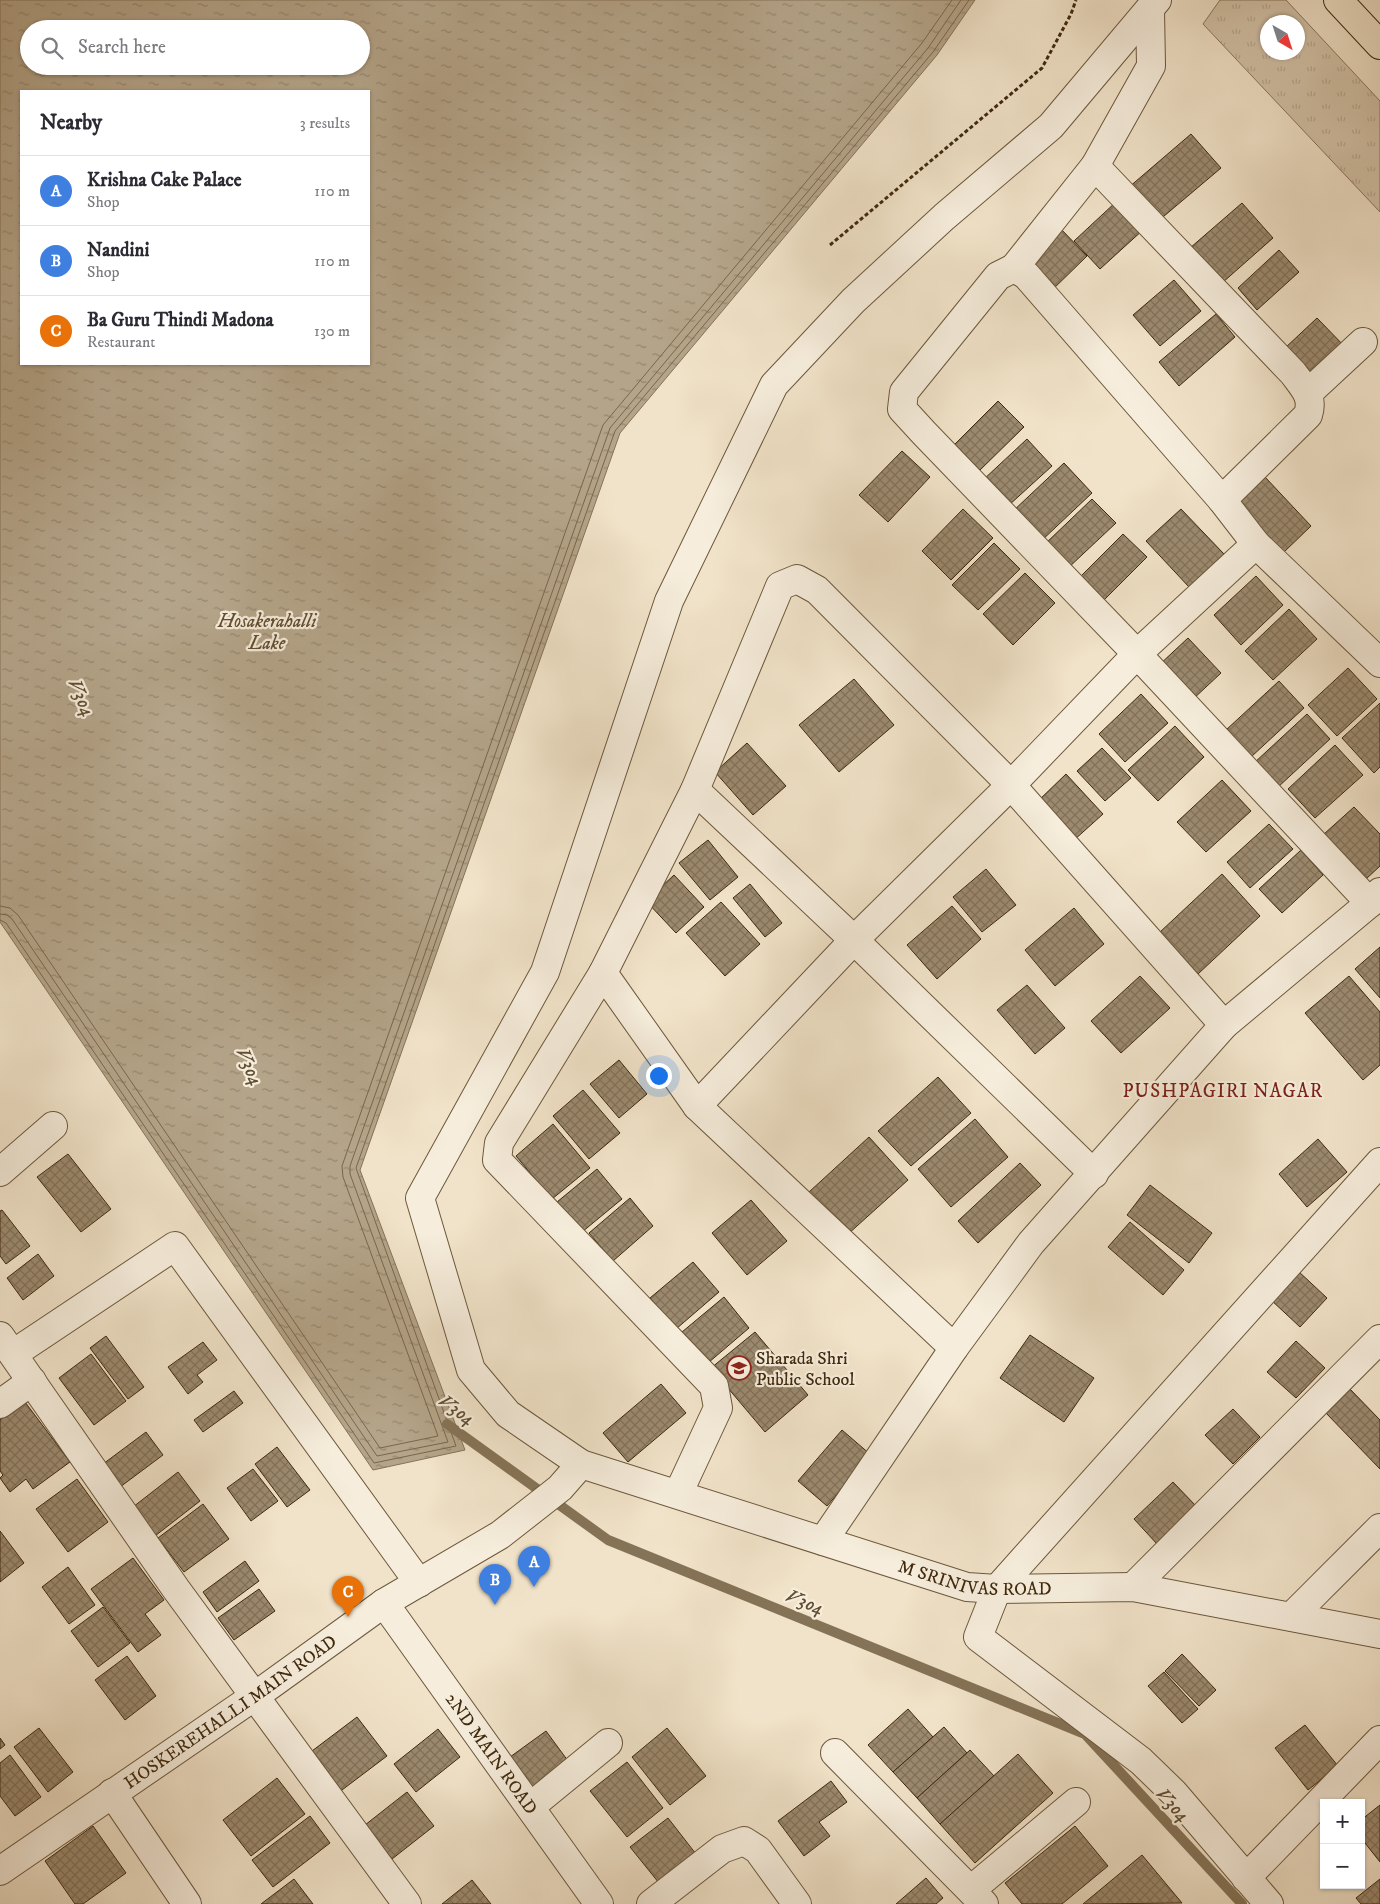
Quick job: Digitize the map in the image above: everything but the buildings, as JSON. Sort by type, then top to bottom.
[{"type":"highway","points":[[1338,0],[1380,45]]},
{"type":"street","points":[[823,1541],[954,1348],[1031,1243],[1224,1025],[1375,897],[1137,654],[902,409],[904,392],[998,276],[1014,268],[1095,166],[1151,66],[1153,5]]},
{"type":"street","name":"M SRINIVAS ROAD","points":[[1153,5],[1051,126],[944,217],[853,301],[774,385],[669,601],[545,972],[420,1198],[471,1370],[508,1414],[581,1464],[967,1587],[997,1590],[1133,1586],[1380,1634]]},
{"type":"street","points":[[1095,166],[1293,373],[1308,393],[1311,405],[1308,415],[1222,500]]},
{"type":"street","points":[[1014,268],[1026,276],[1222,500],[1256,544],[1380,663]]},
{"type":"street","points":[[1308,393],[1363,342]]},
{"type":"street","points":[[698,1106],[854,940],[1011,785],[1137,654],[1256,544]]},
{"type":"street","points":[[678,1494],[718,1408],[714,1386],[497,1160],[499,1143],[603,973],[695,790],[780,586],[797,579],[818,590],[1011,785],[1224,1025]]},
{"type":"street","points":[[695,790],[854,940],[1094,1174]]},
{"type":"street","points":[[603,973],[698,1106],[954,1348]]},
{"type":"street","points":[[0,1172],[53,1126]]},
{"type":"street","points":[[1269,1904],[1174,1793],[1141,1761],[978,1637],[997,1590],[1380,1162]]},
{"type":"street","points":[[407,1904],[176,1589],[6,1345],[175,1246],[419,1583]]},
{"type":"street","points":[[1133,1586],[1380,1339]]},
{"type":"street","points":[[0,1404],[32,1381]]},
{"type":"street","name":"HOSKEREHALLI MAIN ROAD","points":[[0,1871],[255,1696],[384,1603],[500,1535],[560,1488],[581,1464]]},
{"type":"street","points":[[1292,1616],[1380,1528]]},
{"type":"street","name":"2ND MAIN ROAD","points":[[384,1603],[599,1904]]},
{"type":"street","points":[[1246,1878],[1380,1740]]},
{"type":"street","points":[[530,1807],[608,1743]]},
{"type":"street","points":[[835,1753],[978,1896],[1076,1802]]},
{"type":"street","points":[[112,1793],[187,1904]]},
{"type":"street","points":[[651,1904],[722,1849],[744,1841],[758,1850],[797,1904]]},
{"type":"path","points":[[830,245],[1042,68],[1071,14],[1076,0]]},
{"type":"green space","points":[[1220,0],[1286,0],[1300,15],[1260,15],[1260,60],[1305,60],[1305,20],[1380,101],[1380,212],[1203,24]]},
{"type":"water","name":"Hosakerahalli Lake","points":[[0,0],[975,0],[937,55],[620,433],[360,1170],[465,1450],[373,1470],[0,922]]},
{"type":"waterway","name":"V304","points":[[447,1424],[608,1540],[1085,1734],[1242,1904]]},
{"type":"place","name":"Sharada Shri Public School","points":[[739,1368]]},
{"type":"place","name":"Krishna Cake Palace","points":[[534,1587]]},
{"type":"place","name":"Nandini","points":[[495,1605]]},
{"type":"place","name":"Ba Guru Thindi Madona","points":[[348,1617]]},
{"type":"district","name":"PUSHPAGIRI NAGAR","points":[[1223,1090]]}]
